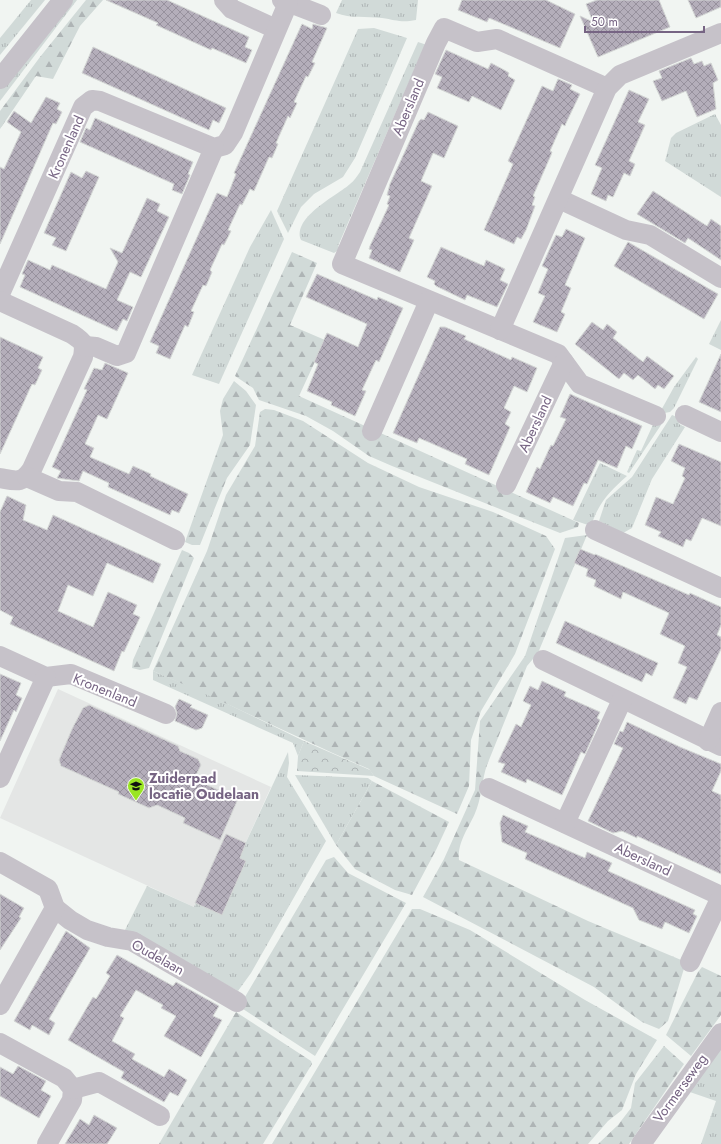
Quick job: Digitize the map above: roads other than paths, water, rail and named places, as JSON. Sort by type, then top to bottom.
[{"type":"street","points":[[0,61],[51,0]]},
{"type":"street","points":[[0,79],[63,0]]},
{"type":"street","points":[[224,0],[232,9],[276,29]]},
{"type":"street","points":[[85,346],[96,347],[117,356],[126,353],[214,148],[225,145],[233,133],[276,29],[285,2],[321,14]]},
{"type":"street","name":"Abersland","points":[[607,88],[497,39],[477,42],[444,28],[436,43],[342,264],[558,354],[580,384],[656,416]]},
{"type":"street","points":[[500,330],[607,88],[620,75],[721,33]]},
{"type":"street","name":"Kronenland","points":[[0,294],[83,107],[92,100],[100,101],[214,148]]},
{"type":"street","points":[[559,199],[626,230],[650,235],[721,278]]},
{"type":"street","points":[[0,301],[72,334],[81,340],[85,346],[83,357],[27,477],[18,481],[0,478]]},
{"type":"street","points":[[372,431],[429,301]]},
{"type":"street","name":"Abersland","points":[[506,485],[564,362]]},
{"type":"street","points":[[685,415],[721,432]]},
{"type":"street","points":[[27,477],[59,492],[77,492],[174,540]]},
{"type":"street","points":[[595,530],[721,588]]},
{"type":"street","points":[[0,656],[46,677],[0,778]]},
{"type":"street","points":[[543,660],[612,692],[622,700],[715,743],[721,712]]},
{"type":"street","name":"Kronenland","points":[[46,677],[71,674],[166,714]]},
{"type":"street","points":[[565,823],[622,700]]},
{"type":"street","name":"Abersland","points":[[489,788],[721,896],[690,962]]},
{"type":"street","points":[[0,862],[48,889],[55,908],[0,1006]]},
{"type":"street","name":"Oudelaan","points":[[55,908],[70,920],[88,930],[132,941],[238,1002]]},
{"type":"street","name":"Vormerseweg","points":[[641,1144],[721,1033]]},
{"type":"street","points":[[0,1043],[64,1078],[73,1089],[72,1100],[47,1144]]},
{"type":"street","points":[[73,1089],[99,1082],[160,1116]]},
{"type":"place","name":"Zuiderpad locatie Oudelaan","points":[[136,801]]}]
